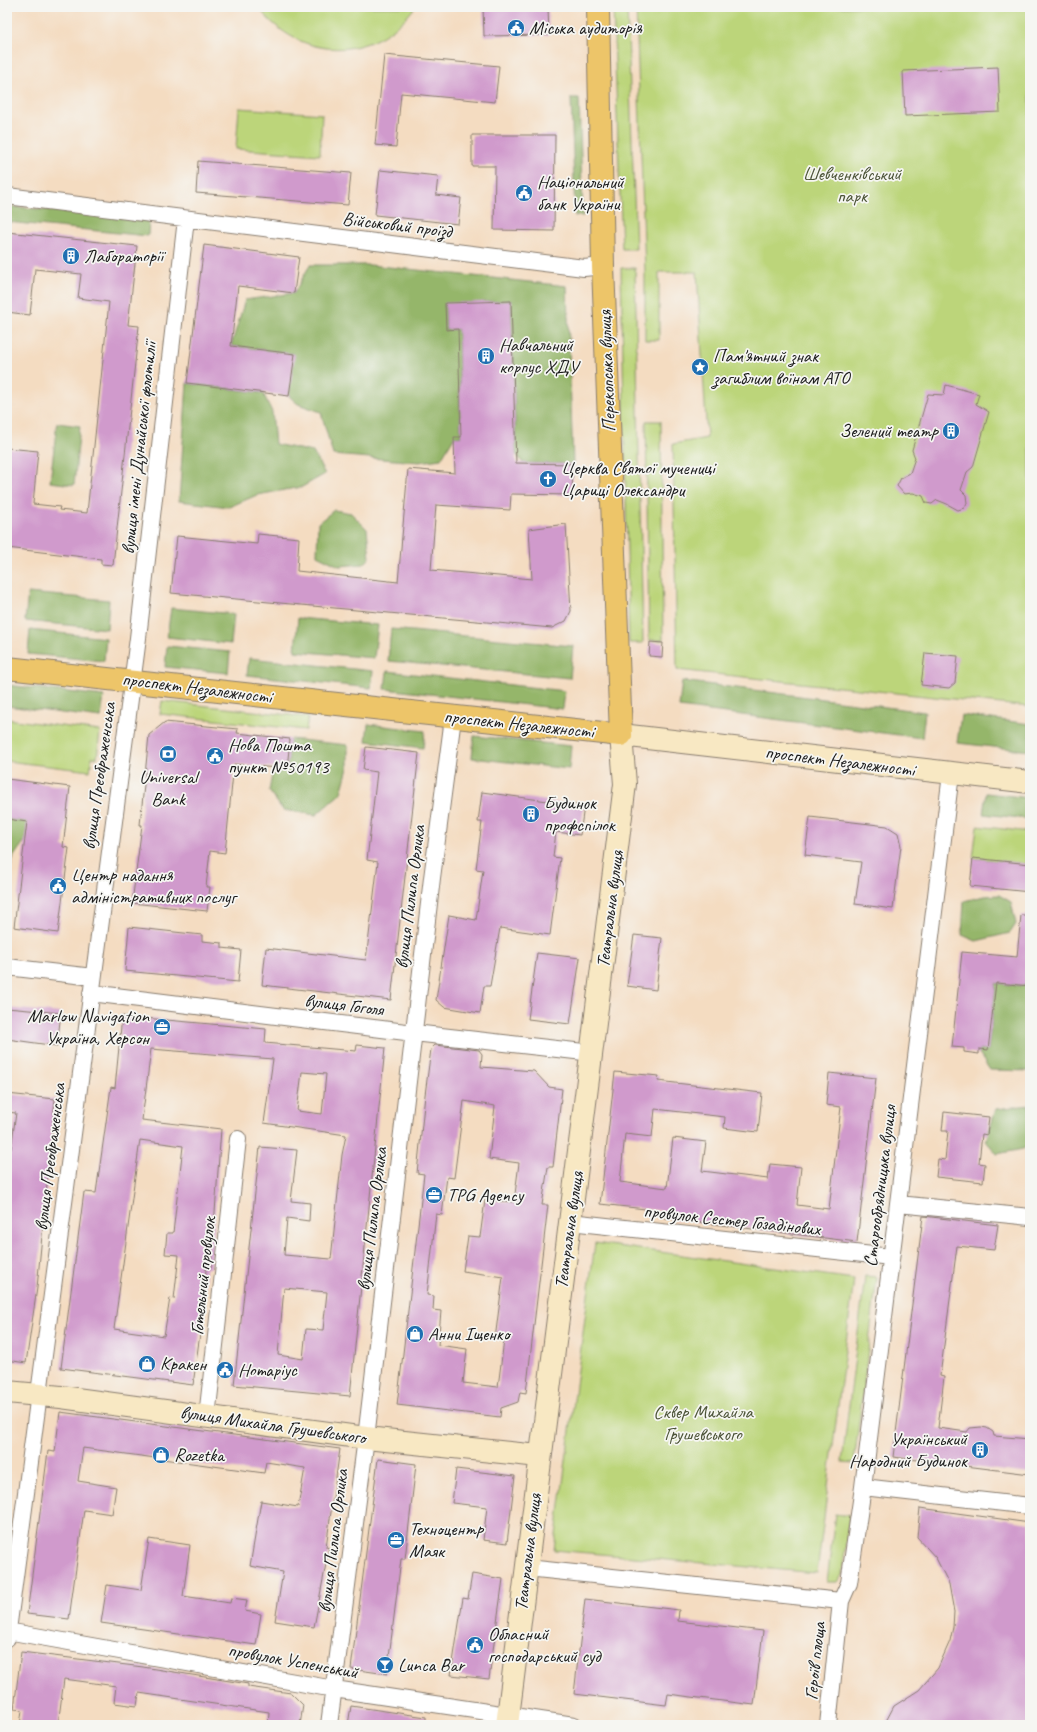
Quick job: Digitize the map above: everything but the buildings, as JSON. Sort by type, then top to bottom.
[{"type":"main road","name":"Перекопська вулиця","points":[[598,7],[603,266],[621,735]]},
{"type":"main road","name":"проспект Незалежності","points":[[7,668],[453,718],[621,735]]},
{"type":"street","name":"Військовий проїзд","points":[[7,196],[584,268],[603,266]]},
{"type":"street","name":"вулиця імені Дунайської флотилії","points":[[132,681],[186,219]]},
{"type":"street","name":"вулиця Преображенська","points":[[7,1633],[132,681]]},
{"type":"street","name":"вулиця Пилипа Орлика","points":[[329,1725],[366,1438],[453,718]]},
{"type":"street","name":"проспект Незалежності","points":[[621,735],[1030,782]]},
{"type":"street","name":"Театральна вулиця","points":[[508,1721],[540,1456],[593,1053],[625,784],[621,735]]},
{"type":"street","name":"Старообрядницька вулиця","points":[[841,1602],[849,1584],[863,1486],[890,1257],[898,1204],[951,774]]},
{"type":"street","points":[[7,967],[93,978]]},
{"type":"street","name":"вулиця Гоголя","points":[[91,993],[414,1033],[593,1053]]},
{"type":"street","name":"Готельний провулок","points":[[207,1417],[238,1139]]},
{"type":"street","points":[[898,1204],[1030,1217]]},
{"type":"street","name":"провулок Сестер Гозадінових","points":[[570,1222],[890,1257]]},
{"type":"street","name":"вулиця Михайла Грушевського","points":[[7,1392],[366,1438],[540,1456]]},
{"type":"street","points":[[863,1486],[1030,1506]]},
{"type":"street","points":[[527,1568],[841,1602]]},
{"type":"street","name":"Героїв площа","points":[[828,1725],[841,1602]]},
{"type":"street","name":"провулок Успенський","points":[[7,1633],[334,1689],[508,1721],[574,1725]]},
{"type":"green space","points":[[258,7],[415,7],[398,25],[379,38],[358,46],[336,49],[315,46],[294,38],[275,25]]},
{"type":"green space","points":[[613,7],[627,7],[636,249],[622,249]]},
{"type":"green space","name":"Шевченківський парк","points":[[636,7],[1030,7],[1030,707],[677,670],[673,444],[707,438],[697,272],[659,272],[659,340],[645,340],[645,272]]},
{"type":"green space","points":[[571,98],[579,98],[583,216],[575,216]]},
{"type":"green space","points":[[239,108],[322,114],[320,155],[236,149]]},
{"type":"green space","points":[[7,206],[149,220],[148,236],[7,222]]},
{"type":"green space","points":[[310,265],[370,265],[567,286],[573,464],[523,463],[516,454],[511,301],[445,304],[446,330],[458,329],[461,437],[454,437],[441,459],[419,462],[333,455],[321,412],[298,404],[289,396],[294,354],[231,346],[245,300],[294,293]]},
{"type":"green space","points":[[621,268],[635,268],[643,643],[629,643]]},
{"type":"green space","points":[[187,383],[263,393],[272,412],[275,444],[313,452],[325,474],[302,487],[257,495],[229,507],[179,501]]},
{"type":"green space","points":[[646,421],[661,421],[663,640],[649,640]]},
{"type":"green space","points":[[57,423],[80,426],[74,485],[50,482]]},
{"type":"green space","points":[[334,510],[351,513],[367,529],[370,558],[364,564],[339,566],[317,555],[318,523]]},
{"type":"green space","points":[[28,593],[109,600],[107,629],[25,621]]},
{"type":"green space","points":[[171,608],[234,614],[231,644],[167,637]]},
{"type":"green space","points":[[298,618],[378,625],[374,658],[295,651]]},
{"type":"green space","points":[[391,629],[573,646],[570,678],[388,661]]},
{"type":"green space","points":[[30,630],[106,638],[104,661],[28,654]]},
{"type":"green space","points":[[167,646],[230,652],[228,673],[165,667]]},
{"type":"green space","points":[[249,658],[373,671],[371,688],[247,675]]},
{"type":"green space","points":[[387,671],[565,691],[563,709],[385,689]]},
{"type":"green space","points":[[682,681],[925,712],[922,738],[679,707]]},
{"type":"green space","points":[[7,685],[104,696],[101,718],[7,706]]},
{"type":"green space","points":[[162,701],[308,717],[306,730],[160,714]]},
{"type":"green space","points":[[961,715],[1030,724],[1030,751],[957,743]]},
{"type":"green space","points":[[7,719],[100,731],[97,758],[92,757],[90,771],[7,761]]},
{"type":"green space","points":[[368,724],[425,731],[423,748],[366,741]]},
{"type":"green space","points":[[474,736],[571,746],[569,769],[472,758]]},
{"type":"green space","points":[[290,739],[348,745],[348,768],[341,793],[316,815],[283,810],[269,791],[272,775],[287,769]]},
{"type":"green space","points":[[986,793],[1030,798],[1030,819],[983,814]]},
{"type":"green space","points":[[7,819],[44,824],[24,842],[14,856],[7,878]]},
{"type":"green space","points":[[977,826],[1030,832],[1027,864],[973,858]]},
{"type":"green space","points":[[999,895],[1011,902],[1016,924],[1010,933],[976,941],[962,935],[964,901],[984,896]]},
{"type":"green space","points":[[996,983],[1030,986],[1030,1071],[990,1070],[979,1054],[979,1049],[988,1050]]},
{"type":"green space","points":[[1030,1105],[1030,1144],[1023,1149],[997,1154],[986,1141],[996,1109]]},
{"type":"green space","name":"Сквер Михайла Грушевського","points":[[595,1243],[854,1279],[817,1573],[554,1550]]},
{"type":"green space","points":[[865,1276],[877,1277],[854,1463],[842,1462]]},
{"type":"green space","points":[[835,1514],[849,1516],[842,1575],[837,1582],[827,1582]]},
{"type":"place","name":"Міська аудиторія","points":[[516,28]]},
{"type":"place","name":"Національний банк України","points":[[524,193]]},
{"type":"place","name":"Лабораторії","points":[[71,256]]},
{"type":"place","name":"Навчальний корпус ХДУ","points":[[486,356]]},
{"type":"place","name":"Пам'ятний знак загиблим воїнам АТО","points":[[700,367]]},
{"type":"place","name":"Зелений театр","points":[[951,431]]},
{"type":"place","name":"Церква Святої мучениці Цариці Олександри","points":[[548,479]]},
{"type":"place","name":"Universal Bank","points":[[168,754]]},
{"type":"place","name":"Нова Пошта пункт №50193","points":[[215,756]]},
{"type":"place","name":"Будинок профспілок","points":[[531,814]]},
{"type":"place","name":"Центр надання адміністративних послуг","points":[[58,886]]},
{"type":"place","name":"Marlow Navigation Україна, Херсон","points":[[162,1027]]},
{"type":"place","name":"TPG Agency","points":[[434,1195]]},
{"type":"place","name":"Анни Іщенко","points":[[415,1334]]},
{"type":"place","name":"Кракен","points":[[147,1364]]},
{"type":"place","name":"Нотаріус","points":[[225,1370]]},
{"type":"place","name":"Український Народний Будинок","points":[[980,1450]]},
{"type":"place","name":"Rozetka","points":[[161,1455]]},
{"type":"place","name":"Техноцентр Маяк","points":[[396,1540]]},
{"type":"place","name":"Обласний господарський суд","points":[[475,1645]]},
{"type":"place","name":"Lunca Bar","points":[[385,1665]]}]
